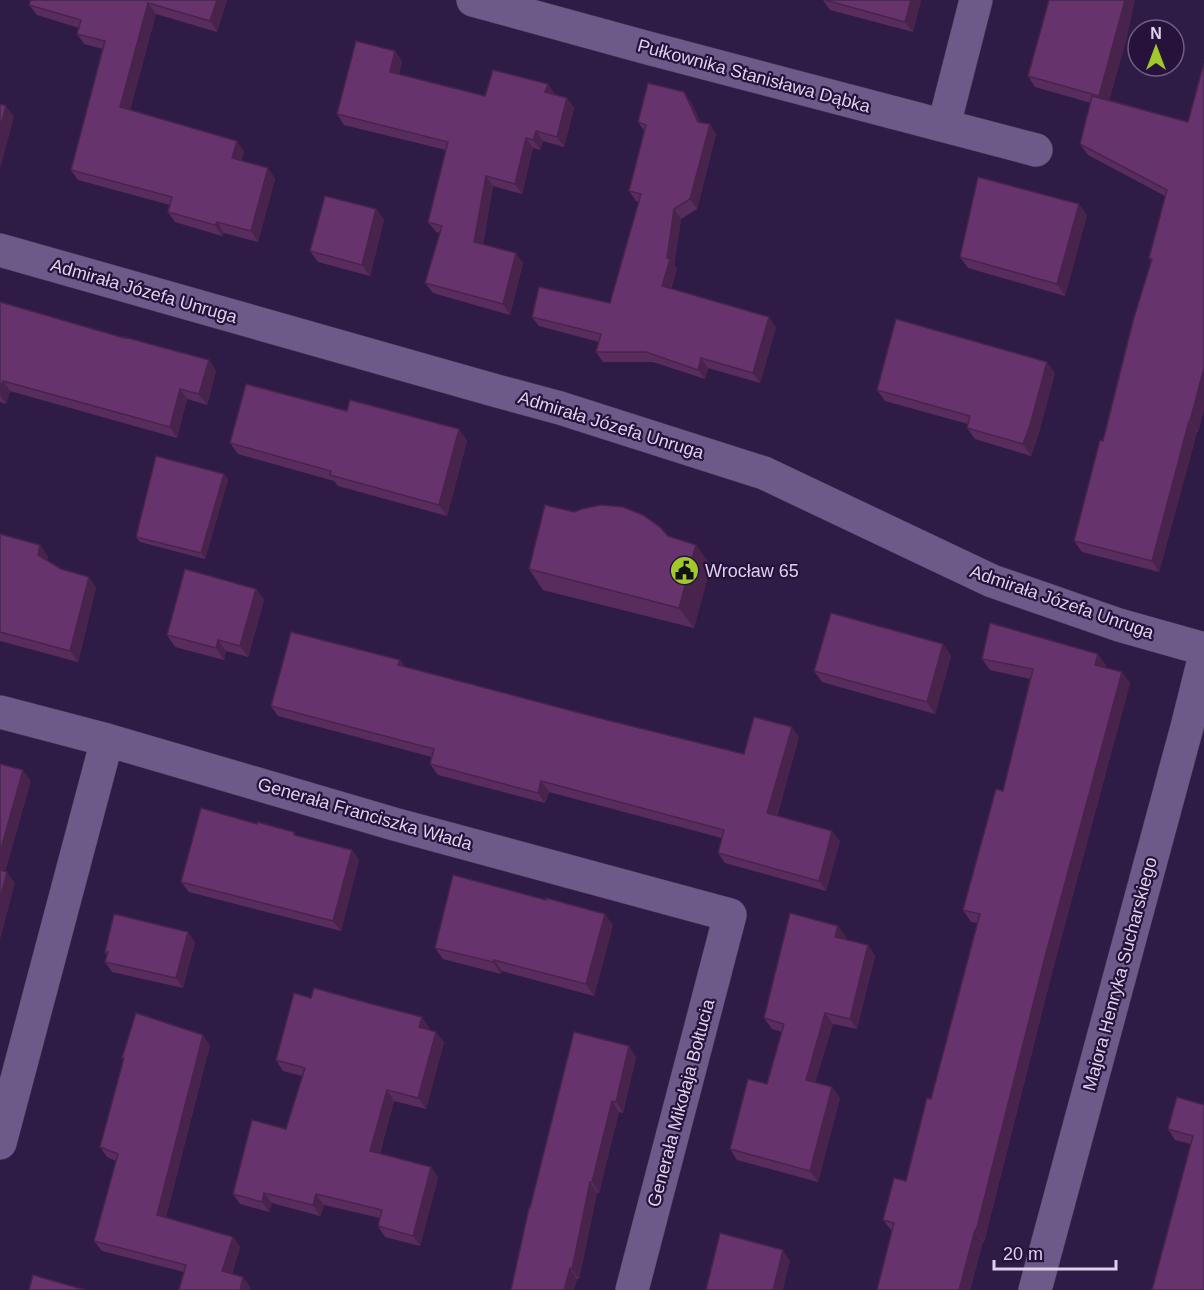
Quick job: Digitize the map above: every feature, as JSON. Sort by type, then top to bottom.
[{"type":"street","name":"Pułkownika Stanisława Dąbka","points":[[473,0],[1036,150]]},
{"type":"street","points":[[944,125],[976,0]]},
{"type":"street","name":"Admirała Józefa Unruga","points":[[0,250],[560,408],[764,473],[992,581],[1123,626],[1204,649]]},
{"type":"street","name":"Majora Henryka Sucharskiego","points":[[1035,1290],[1204,659]]},
{"type":"street","name":"Generała Franciszka Włada","points":[[0,712],[107,740],[394,824],[730,915]]},
{"type":"street","points":[[0,1143],[107,740]]},
{"type":"street","name":"Generała Mikołaja Bołtucia","points":[[632,1290],[730,915]]},
{"type":"building","points":[[31,0],[217,0],[210,21],[148,3],[120,107],[237,141],[232,158],[268,168],[251,231],[217,222],[215,225],[168,212],[172,197],[71,170],[105,41],[77,34],[81,20],[29,5]]},
{"type":"building","points":[[825,0],[911,0],[905,22]]},
{"type":"building","points":[[1049,0],[1125,0],[1099,96],[1028,76]]},
{"type":"building","points":[[356,41],[395,51],[390,72],[485,96],[493,70],[548,84],[545,92],[567,98],[557,137],[536,131],[533,140],[526,138],[515,184],[486,176],[474,242],[516,253],[503,304],[425,283],[442,226],[428,222],[448,142],[337,114]]},
{"type":"building","points":[[1204,63],[1204,368],[1152,561],[1074,541],[1100,440],[1103,441],[1133,321],[1152,259],[1149,258],[1167,190],[1080,144],[1092,96],[1188,122]]},
{"type":"building","points":[[648,83],[684,92],[698,122],[710,124],[690,199],[674,209],[667,258],[670,259],[662,286],[769,317],[753,373],[701,358],[698,370],[646,352],[596,352],[601,334],[532,317],[539,287],[610,303],[641,194],[629,191],[646,125],[638,122]]},
{"type":"building","points":[[0,104],[6,106],[0,128]]},
{"type":"building","points":[[978,177],[1079,204],[1057,284],[960,257]]},
{"type":"building","points":[[325,196],[376,209],[362,265],[310,251]]},
{"type":"building","points":[[0,302],[209,360],[199,394],[180,389],[170,427],[3,381],[0,389]]},
{"type":"building","points":[[896,319],[1047,362],[1023,444],[967,428],[970,416],[877,390]]},
{"type":"building","points":[[246,384],[347,411],[350,400],[459,429],[439,505],[330,475],[331,471],[230,443]]},
{"type":"building","points":[[156,456],[224,474],[201,553],[136,537]]},
{"type":"building","points":[[545,505],[574,512],[601,505],[623,507],[643,515],[668,536],[696,545],[679,608],[529,569]]},
{"type":"building","points":[[0,534],[40,545],[38,555],[61,569],[89,577],[70,651],[0,632]]},
{"type":"building","points":[[185,569],[256,589],[240,646],[218,640],[216,648],[167,635]]},
{"type":"building","points":[[831,613],[943,644],[927,702],[814,671]]},
{"type":"building","points":[[990,623],[1098,654],[1095,665],[1122,672],[1046,953],[959,1290],[877,1290],[894,1223],[883,1220],[894,1178],[906,1181],[927,1098],[931,1099],[980,914],[963,910],[996,789],[1003,791],[1033,669],[982,659]]},
{"type":"building","points":[[291,632],[400,660],[398,665],[744,754],[754,717],[792,727],[767,813],[832,831],[819,881],[718,853],[724,830],[541,781],[538,793],[430,764],[434,749],[271,706]]},
{"type":"building","points":[[0,764],[23,770],[0,852]]},
{"type":"building","points":[[201,808],[352,850],[333,921],[181,882]]},
{"type":"building","points":[[0,870],[7,872],[0,899]]},
{"type":"building","points":[[453,875],[605,914],[586,984],[494,960],[493,962],[435,948]]},
{"type":"building","points":[[790,913],[838,926],[835,937],[868,945],[850,1019],[825,1013],[806,1080],[832,1087],[810,1171],[730,1149],[748,1079],[767,1084],[784,1024],[764,1018]]},
{"type":"building","points":[[114,914],[188,932],[176,978],[105,962],[108,952],[105,952]]},
{"type":"building","points":[[314,988],[422,1017],[419,1027],[436,1032],[418,1098],[387,1090],[370,1151],[431,1167],[413,1236],[378,1226],[382,1210],[316,1194],[313,1205],[264,1193],[262,1202],[233,1194],[252,1120],[286,1129],[305,1068],[276,1060],[294,993],[311,998]]},
{"type":"building","points":[[136,1013],[203,1035],[157,1215],[233,1237],[222,1271],[243,1277],[240,1290],[179,1290],[186,1265],[94,1241],[118,1154],[100,1147],[124,1058],[122,1058]]},
{"type":"building","points":[[574,1032],[629,1046],[616,1102],[612,1101],[592,1182],[590,1182],[572,1269],[570,1268],[564,1290],[511,1290],[529,1208]]},
{"type":"building","points":[[1177,1097],[1204,1105],[1204,1290],[1152,1290],[1193,1136],[1168,1129]]},
{"type":"building","points":[[720,1233],[783,1250],[773,1290],[706,1290]]},
{"type":"building","points":[[33,1275],[85,1290],[29,1290]]},
{"type":"place","name":"Wrocław 65","points":[[684,571]]}]
